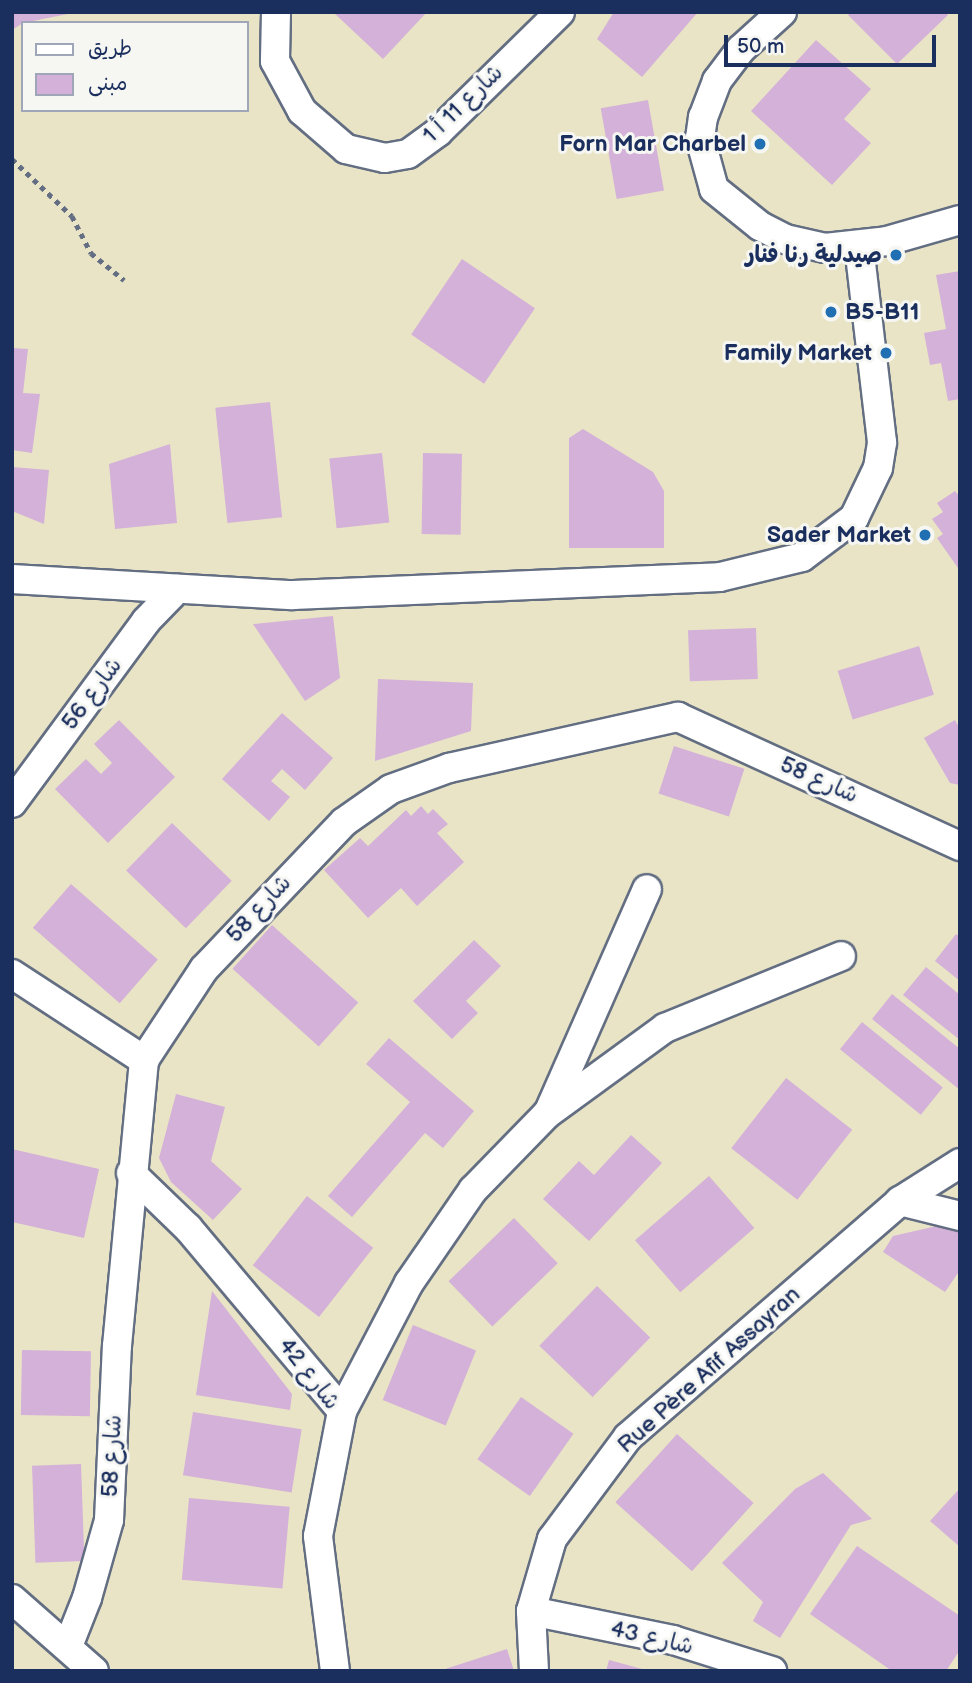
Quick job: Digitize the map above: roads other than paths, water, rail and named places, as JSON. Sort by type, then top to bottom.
[{"type":"street","name":"شارع 11 أ 1","points":[[276,12],[275,61],[302,111],[346,149],[385,158],[408,154],[438,132],[561,12]]},
{"type":"street","points":[[782,12],[741,50],[717,81],[703,117],[700,138],[705,167],[714,189],[733,208],[768,230],[825,248],[859,247],[960,220]]},
{"type":"street","points":[[12,579],[293,595],[720,577],[803,557],[855,518],[878,468],[881,442],[859,247]]},
{"type":"street","name":"شارع 56","points":[[12,803],[146,621],[177,589]]},
{"type":"street","name":"شارع 58","points":[[68,1646],[87,1598],[109,1520],[131,1172],[144,1060],[204,969],[344,822],[391,789],[449,768],[678,717],[960,846]]},
{"type":"street","points":[[547,1114],[648,889]]},
{"type":"street","points":[[342,1410],[409,1283],[466,1200],[547,1114],[665,1028],[841,956]]},
{"type":"street","points":[[12,974],[144,1060]]},
{"type":"street","name":"Rue Père Afif Assayran","points":[[534,1671],[531,1611],[552,1539],[628,1437],[900,1201],[960,1163]]},
{"type":"street","name":"شارع 42","points":[[131,1172],[188,1228],[342,1410],[318,1536],[335,1671]]},
{"type":"street","points":[[900,1201],[960,1216]]},
{"type":"street","points":[[12,1599],[94,1671]]},
{"type":"street","name":"شارع 43","points":[[531,1611],[673,1640],[772,1671]]},
{"type":"place","name":"Forn Mar Charbel","points":[[760,144]]},
{"type":"place","name":"صيدلية رنا فنار","points":[[896,255]]},
{"type":"place","name":"B5-B11","points":[[831,312]]},
{"type":"place","name":"Family Market","points":[[886,353]]},
{"type":"place","name":"Sader Market","points":[[925,535]]}]
